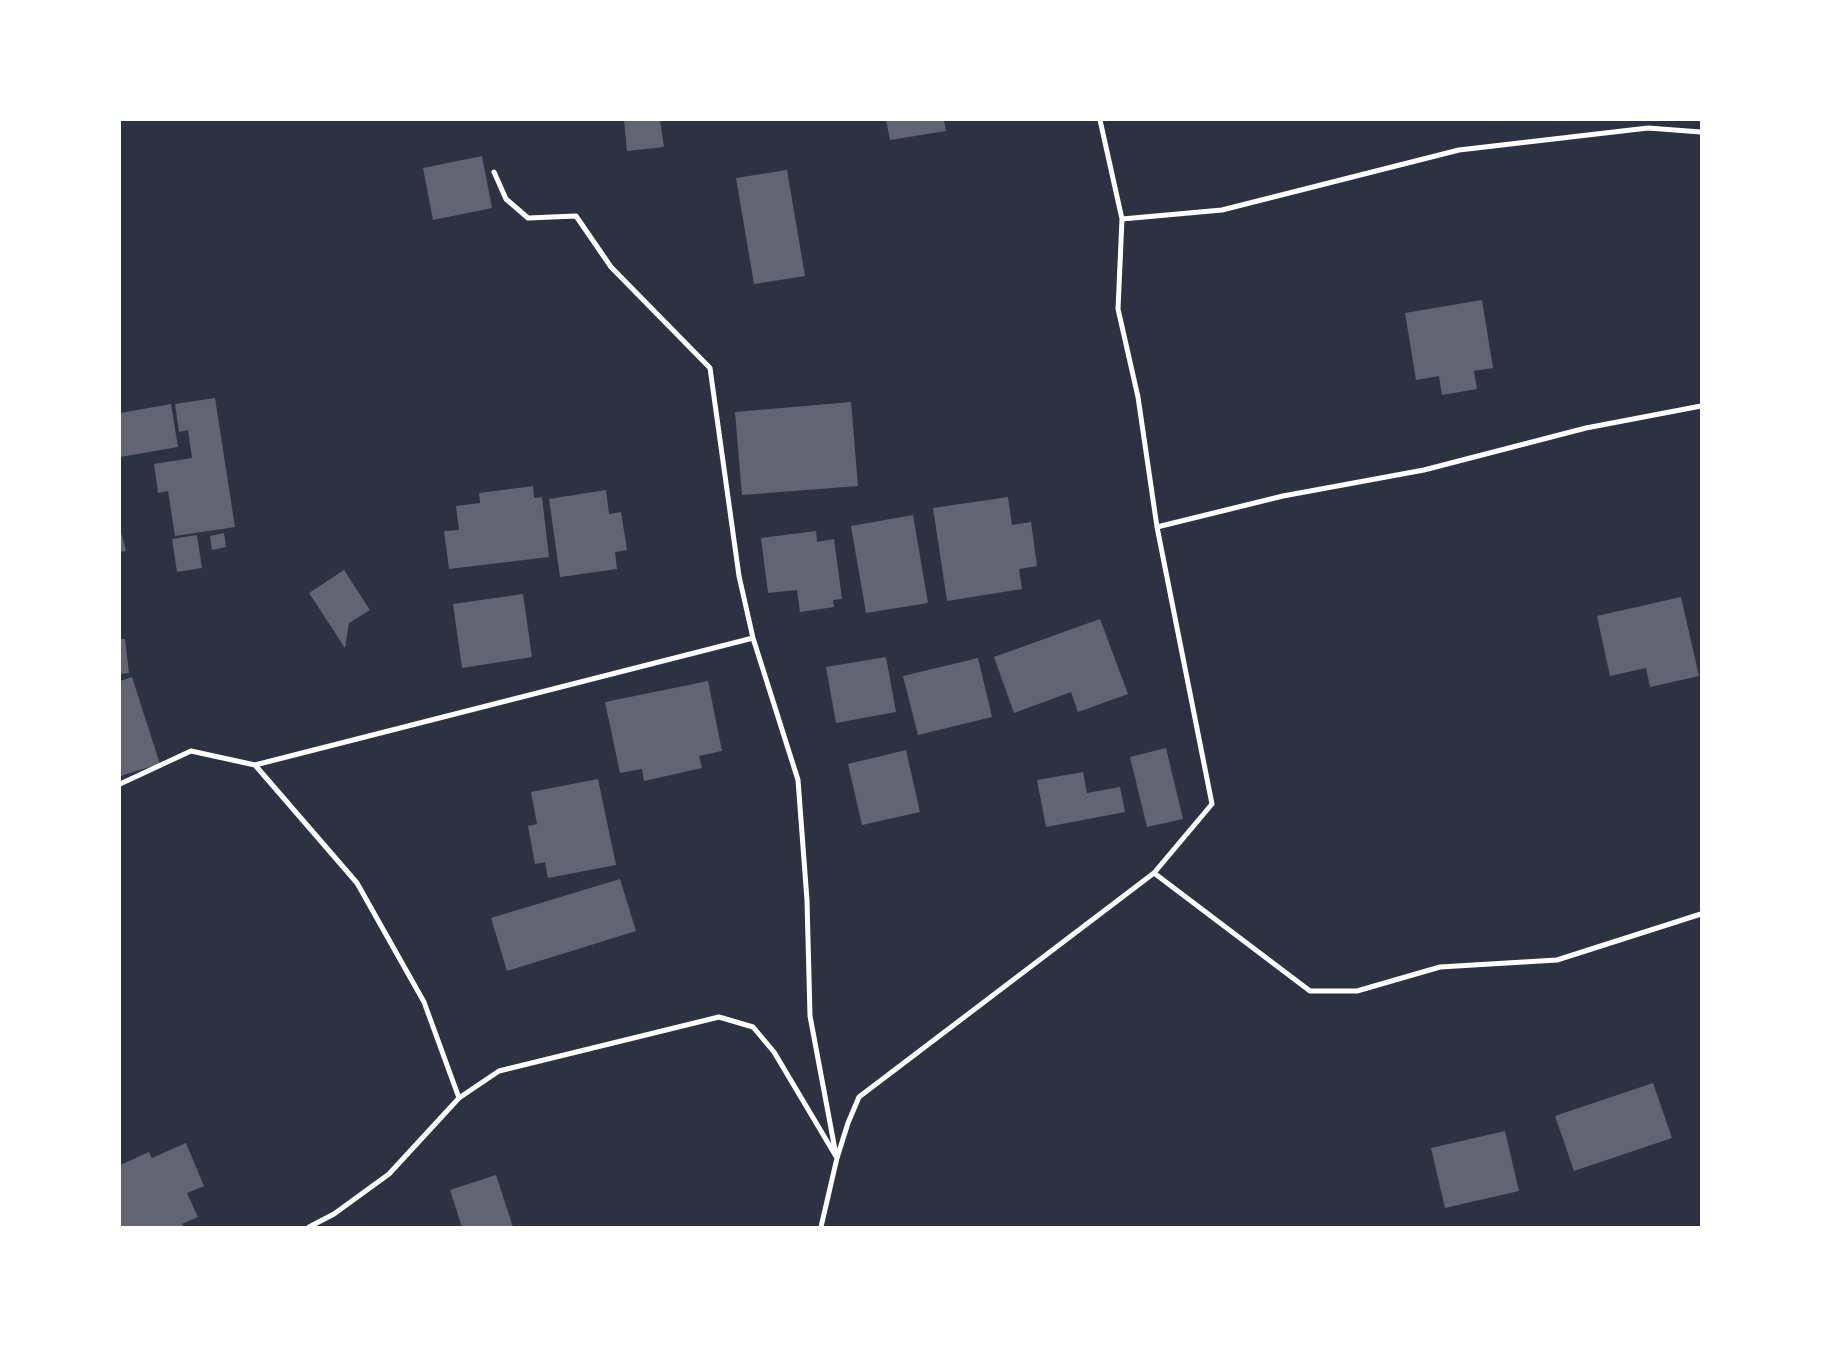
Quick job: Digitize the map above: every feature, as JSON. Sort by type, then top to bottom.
[{"type":"street","points":[[821,1227],[837,1158],[858,1097],[1154,873],[1212,804],[1156,527],[1138,397],[1118,309],[1122,219],[1100,120]]},
{"type":"street","points":[[1122,219],[1222,210],[1459,150],[1648,128],[1701,132]]},
{"type":"street","points":[[494,172],[506,199],[528,218],[576,216],[611,267],[710,368],[738,576],[753,638],[798,780],[807,900],[810,1016],[837,1158]]},
{"type":"street","points":[[1156,527],[1283,496],[1424,470],[1586,428],[1701,406]]},
{"type":"street","points":[[120,784],[191,751],[255,765],[753,638]]},
{"type":"street","points":[[255,765],[357,883],[424,1002],[459,1098]]},
{"type":"street","points":[[1154,873],[1310,991],[1357,991],[1440,967],[1557,960],[1701,914]]},
{"type":"street","points":[[309,1227],[334,1214],[389,1174],[459,1098],[499,1071],[719,1017],[753,1027],[774,1052],[837,1158]]},
{"type":"building","points":[[624,120],[660,120],[664,147],[627,151]]},
{"type":"building","points":[[886,120],[944,120],[946,131],[890,140]]},
{"type":"building","points":[[482,156],[492,208],[433,220],[423,168]]},
{"type":"building","points":[[787,170],[805,276],[754,284],[736,178]]},
{"type":"building","points":[[1482,300],[1493,368],[1474,371],[1477,389],[1442,395],[1439,376],[1416,380],[1405,313]]},
{"type":"building","points":[[215,398],[235,527],[175,536],[168,491],[158,493],[154,464],[192,458],[188,430],[179,432],[175,404]]},
{"type":"building","points":[[851,402],[858,486],[742,495],[735,412]]},
{"type":"building","points":[[171,404],[178,447],[120,457],[120,413]]},
{"type":"building","points":[[533,486],[534,498],[542,497],[549,557],[449,569],[444,531],[459,530],[456,506],[480,503],[479,493]]},
{"type":"building","points":[[606,490],[609,514],[621,512],[627,550],[615,552],[617,569],[560,577],[549,499]]},
{"type":"building","points":[[1008,497],[1012,525],[1031,522],[1037,566],[1019,569],[1022,589],[947,601],[933,508]]},
{"type":"building","points":[[913,515],[928,603],[866,613],[851,526]]},
{"type":"building","points":[[120,528],[126,551],[120,552]]},
{"type":"building","points":[[816,531],[817,542],[834,539],[842,599],[833,600],[834,607],[800,612],[797,590],[768,593],[761,538]]},
{"type":"building","points":[[224,533],[226,547],[212,550],[210,536]]},
{"type":"building","points":[[197,535],[202,568],[177,572],[172,539]]},
{"type":"building","points":[[344,570],[370,610],[349,623],[345,648],[309,593]]},
{"type":"building","points":[[523,594],[532,657],[462,668],[453,604]]},
{"type":"building","points":[[1681,597],[1699,676],[1650,687],[1646,668],[1610,676],[1597,616]]},
{"type":"building","points":[[1100,619],[1128,694],[1078,712],[1071,692],[1014,713],[994,657]]},
{"type":"building","points":[[120,639],[125,639],[129,673],[120,674]]},
{"type":"building","points":[[886,657],[896,712],[836,723],[826,667]]},
{"type":"building","points":[[978,658],[992,717],[918,735],[903,676]]},
{"type":"building","points":[[132,677],[160,764],[120,776],[120,681]]},
{"type":"building","points":[[708,681],[722,751],[699,756],[702,768],[644,781],[642,769],[620,773],[605,702]]},
{"type":"building","points":[[1166,748],[1183,819],[1147,827],[1130,757]]},
{"type":"building","points":[[906,750],[920,812],[862,825],[848,764]]},
{"type":"building","points":[[1083,772],[1087,793],[1120,787],[1125,812],[1046,827],[1037,780]]},
{"type":"building","points":[[598,779],[616,865],[548,878],[545,862],[535,864],[528,826],[537,824],[531,792]]},
{"type":"building","points":[[620,879],[636,931],[507,971],[491,918]]},
{"type":"building","points":[[1653,1083],[1672,1138],[1574,1171],[1555,1116]]},
{"type":"building","points":[[1505,1131],[1519,1191],[1445,1208],[1431,1148]]},
{"type":"building","points":[[186,1143],[204,1186],[187,1193],[198,1217],[182,1224],[184,1227],[120,1227],[120,1165],[149,1152],[152,1158]]},
{"type":"building","points":[[496,1175],[513,1227],[462,1227],[450,1190]]}]
